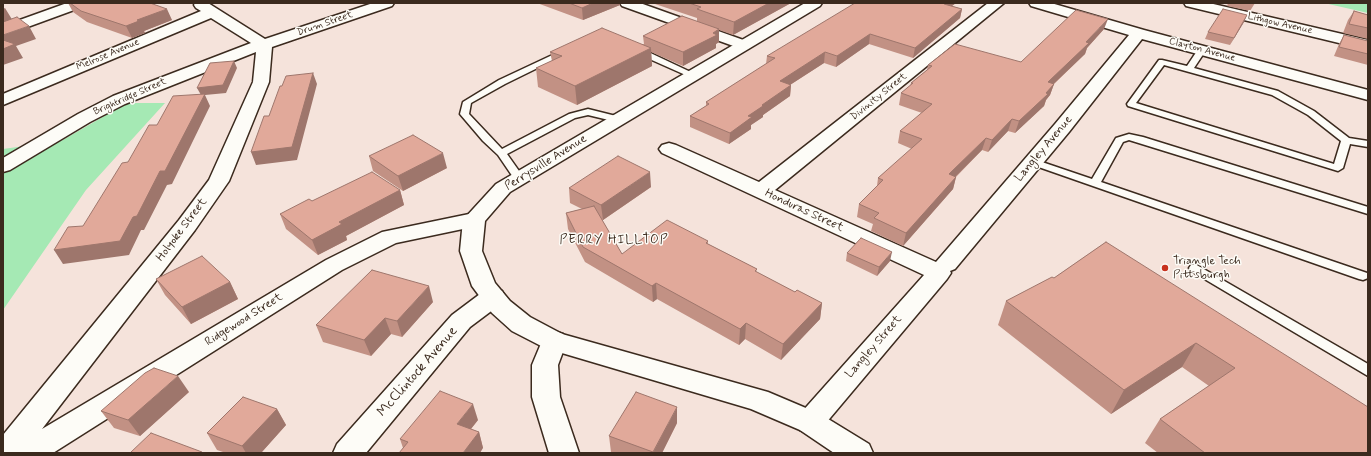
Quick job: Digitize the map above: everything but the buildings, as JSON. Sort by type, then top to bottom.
[{"type":"street","points":[[3,31],[80,3]]},
{"type":"street","points":[[198,3],[264,45]]},
{"type":"street","name":"Drum Street","points":[[264,45],[387,3]]},
{"type":"street","points":[[627,3],[744,45]]},
{"type":"street","name":"Perrysville Avenue","points":[[474,220],[502,188],[815,3]]},
{"type":"street","name":"Divinity Street","points":[[761,191],[997,3]]},
{"type":"street","name":"Clayton Avenue","points":[[1036,3],[1139,34],[1368,95]]},
{"type":"street","name":"Lithgow Avenue","points":[[1191,3],[1368,45]]},
{"type":"street","name":"Melrose Avenue","points":[[3,100],[212,12]]},
{"type":"street","name":"Langley Avenue","points":[[943,269],[1139,34]]},
{"type":"street","name":"Brightridge Street","points":[[3,166],[84,118],[119,100],[237,53],[264,45]]},
{"type":"street","name":"Holyoke Street","points":[[6,453],[187,225],[219,181],[261,82],[264,45]]},
{"type":"street","name":"Honduras Street","points":[[669,148],[761,191],[943,269]]},
{"type":"street","points":[[474,220],[471,251],[484,286],[501,307],[521,324],[554,341],[758,400],[810,422],[858,453]]},
{"type":"street","name":"Ridgewood Street","points":[[28,453],[334,265],[390,238],[474,220]]},
{"type":"street","name":"Langley Street","points":[[810,422],[943,269]]},
{"type":"street","name":"McClintock Avenue","points":[[348,453],[461,321],[493,297]]},
{"type":"street","points":[[554,341],[545,365],[546,397],[564,453]]},
{"type":"lane","points":[[631,48],[693,75]]},
{"type":"lane","points":[[519,178],[501,153],[486,139],[464,114],[467,102],[502,82],[570,49]]},
{"type":"lane","points":[[1189,69],[1202,50]]},
{"type":"lane","points":[[1346,140],[1338,168],[1131,104],[1162,62],[1275,93],[1311,113],[1346,140],[1368,144]]},
{"type":"lane","points":[[501,153],[572,116],[588,112],[618,119]]},
{"type":"lane","points":[[1095,183],[1120,140],[1129,137],[1140,139],[1368,212]]},
{"type":"lane","points":[[1033,162],[1363,276]]},
{"type":"lane","points":[[1195,268],[1368,371]]},
{"type":"green space","points":[[1324,3],[1368,3],[1368,13]]},
{"type":"green space","points":[[127,103],[165,103],[86,190],[3,310],[3,149],[61,141]]},
{"type":"place","name":"Triangle Tech Pittsburgh","points":[[1165,268]]},
{"type":"district","name":"PERRY HILLTOP","points":[[614,240]]}]
